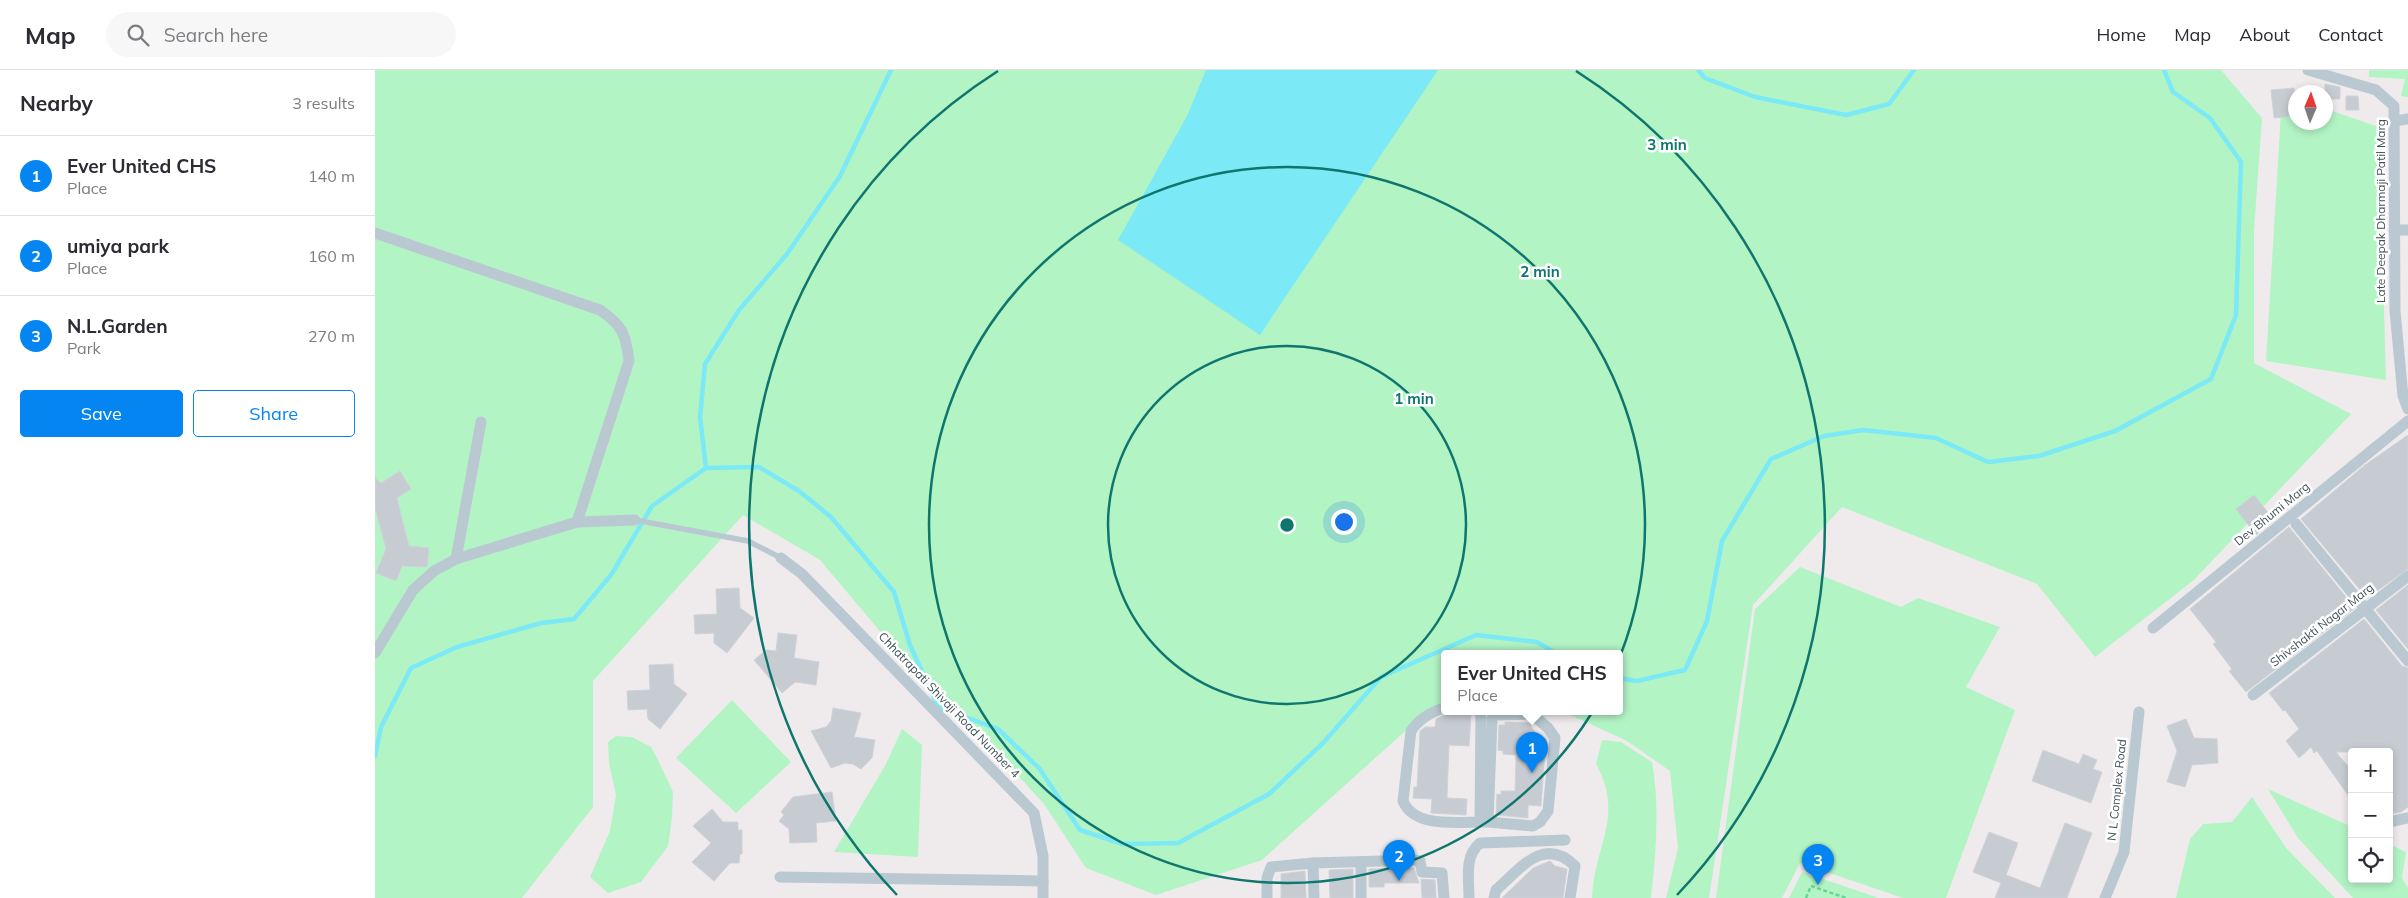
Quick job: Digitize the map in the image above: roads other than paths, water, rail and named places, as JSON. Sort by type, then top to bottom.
[{"type":"street","name":"Late Deepak Dharmaji Patil Marg","points":[[2308,70],[2376,90],[2394,106],[2395,311],[2403,396],[2408,409]]},
{"type":"street","points":[[2394,121],[2408,119]]},
{"type":"street","points":[[2395,230],[2408,230]]},
{"type":"street","points":[[375,233],[600,310],[616,321],[626,338],[629,361],[577,522]]},
{"type":"street","name":"Dev Bhumi Marg","points":[[2153,628],[2408,421]]},
{"type":"street","points":[[456,559],[481,422]]},
{"type":"street","points":[[375,653],[413,590],[435,572],[456,559],[577,522],[635,520]]},
{"type":"street","points":[[2296,524],[2408,661]]},
{"type":"street","name":"Chhatrapati Shivaji Road Number 4","points":[[781,558],[802,574],[1034,813],[1043,856],[1043,898]]},
{"type":"street","name":"Shivshakti Nagar Marg","points":[[2253,696],[2408,576]]},
{"type":"street","points":[[1441,709],[1436,710],[1415,725],[1411,731],[1403,801],[1405,807],[1429,820],[1533,826],[1540,822],[1548,811],[1555,738],[1548,728],[1533,715]]},
{"type":"street","name":"N L Complex Road","points":[[2105,898],[2124,852],[2139,712]]},
{"type":"street","points":[[1481,715],[1484,842]]},
{"type":"street","points":[[1484,822],[1492,718],[1495,715]]},
{"type":"street","points":[[2393,821],[2408,818]]},
{"type":"street","points":[[1469,898],[1469,859],[1471,850],[1484,842],[1565,840]]},
{"type":"street","points":[[1495,898],[1496,890],[1536,855],[1549,852],[1575,866],[1570,898]]},
{"type":"street","points":[[1267,898],[1267,878],[1271,867],[1313,863],[1420,861],[1422,872],[1443,873],[1444,898]]},
{"type":"street","points":[[1361,862],[1361,898]]},
{"type":"street","points":[[1313,863],[1314,898]]},
{"type":"street","points":[[780,877],[1043,881]]},
{"type":"lane","points":[[635,520],[748,541],[781,558]]},
{"type":"water","points":[[1206,70],[1438,70],[1260,335],[1118,240],[1187,116]]},
{"type":"waterway","points":[[375,756],[381,727],[411,668],[457,647],[541,623],[574,619],[611,575],[652,506],[706,468],[700,417],[705,364],[739,310],[787,254],[840,176],[891,70]]},
{"type":"waterway","points":[[1698,70],[1705,78],[1755,97],[1846,115],[1889,104],[1914,70]]},
{"type":"waterway","points":[[1623,679],[1637,681],[1685,670],[1707,621],[1722,541],[1771,459],[1824,436],[1863,430],[1936,438],[1988,462],[2039,456],[2115,431],[2211,379],[2236,315],[2241,162],[2210,118],[2173,92],[2164,70]]},
{"type":"waterway","points":[[706,468],[759,467],[799,491],[831,517],[894,592],[910,645],[938,707],[998,729],[1039,768],[1080,830],[1123,844],[1178,843],[1269,794],[1323,743],[1381,677],[1441,650]]},
{"type":"waterway","points":[[1442,650],[1476,635],[1537,642],[1550,650]]},
{"type":"place","name":"Ever United CHS","points":[[1532,773]]},
{"type":"place","name":"umiya park","points":[[1399,881]]},
{"type":"place","name":"N.L.Garden","points":[[1818,885]]}]
